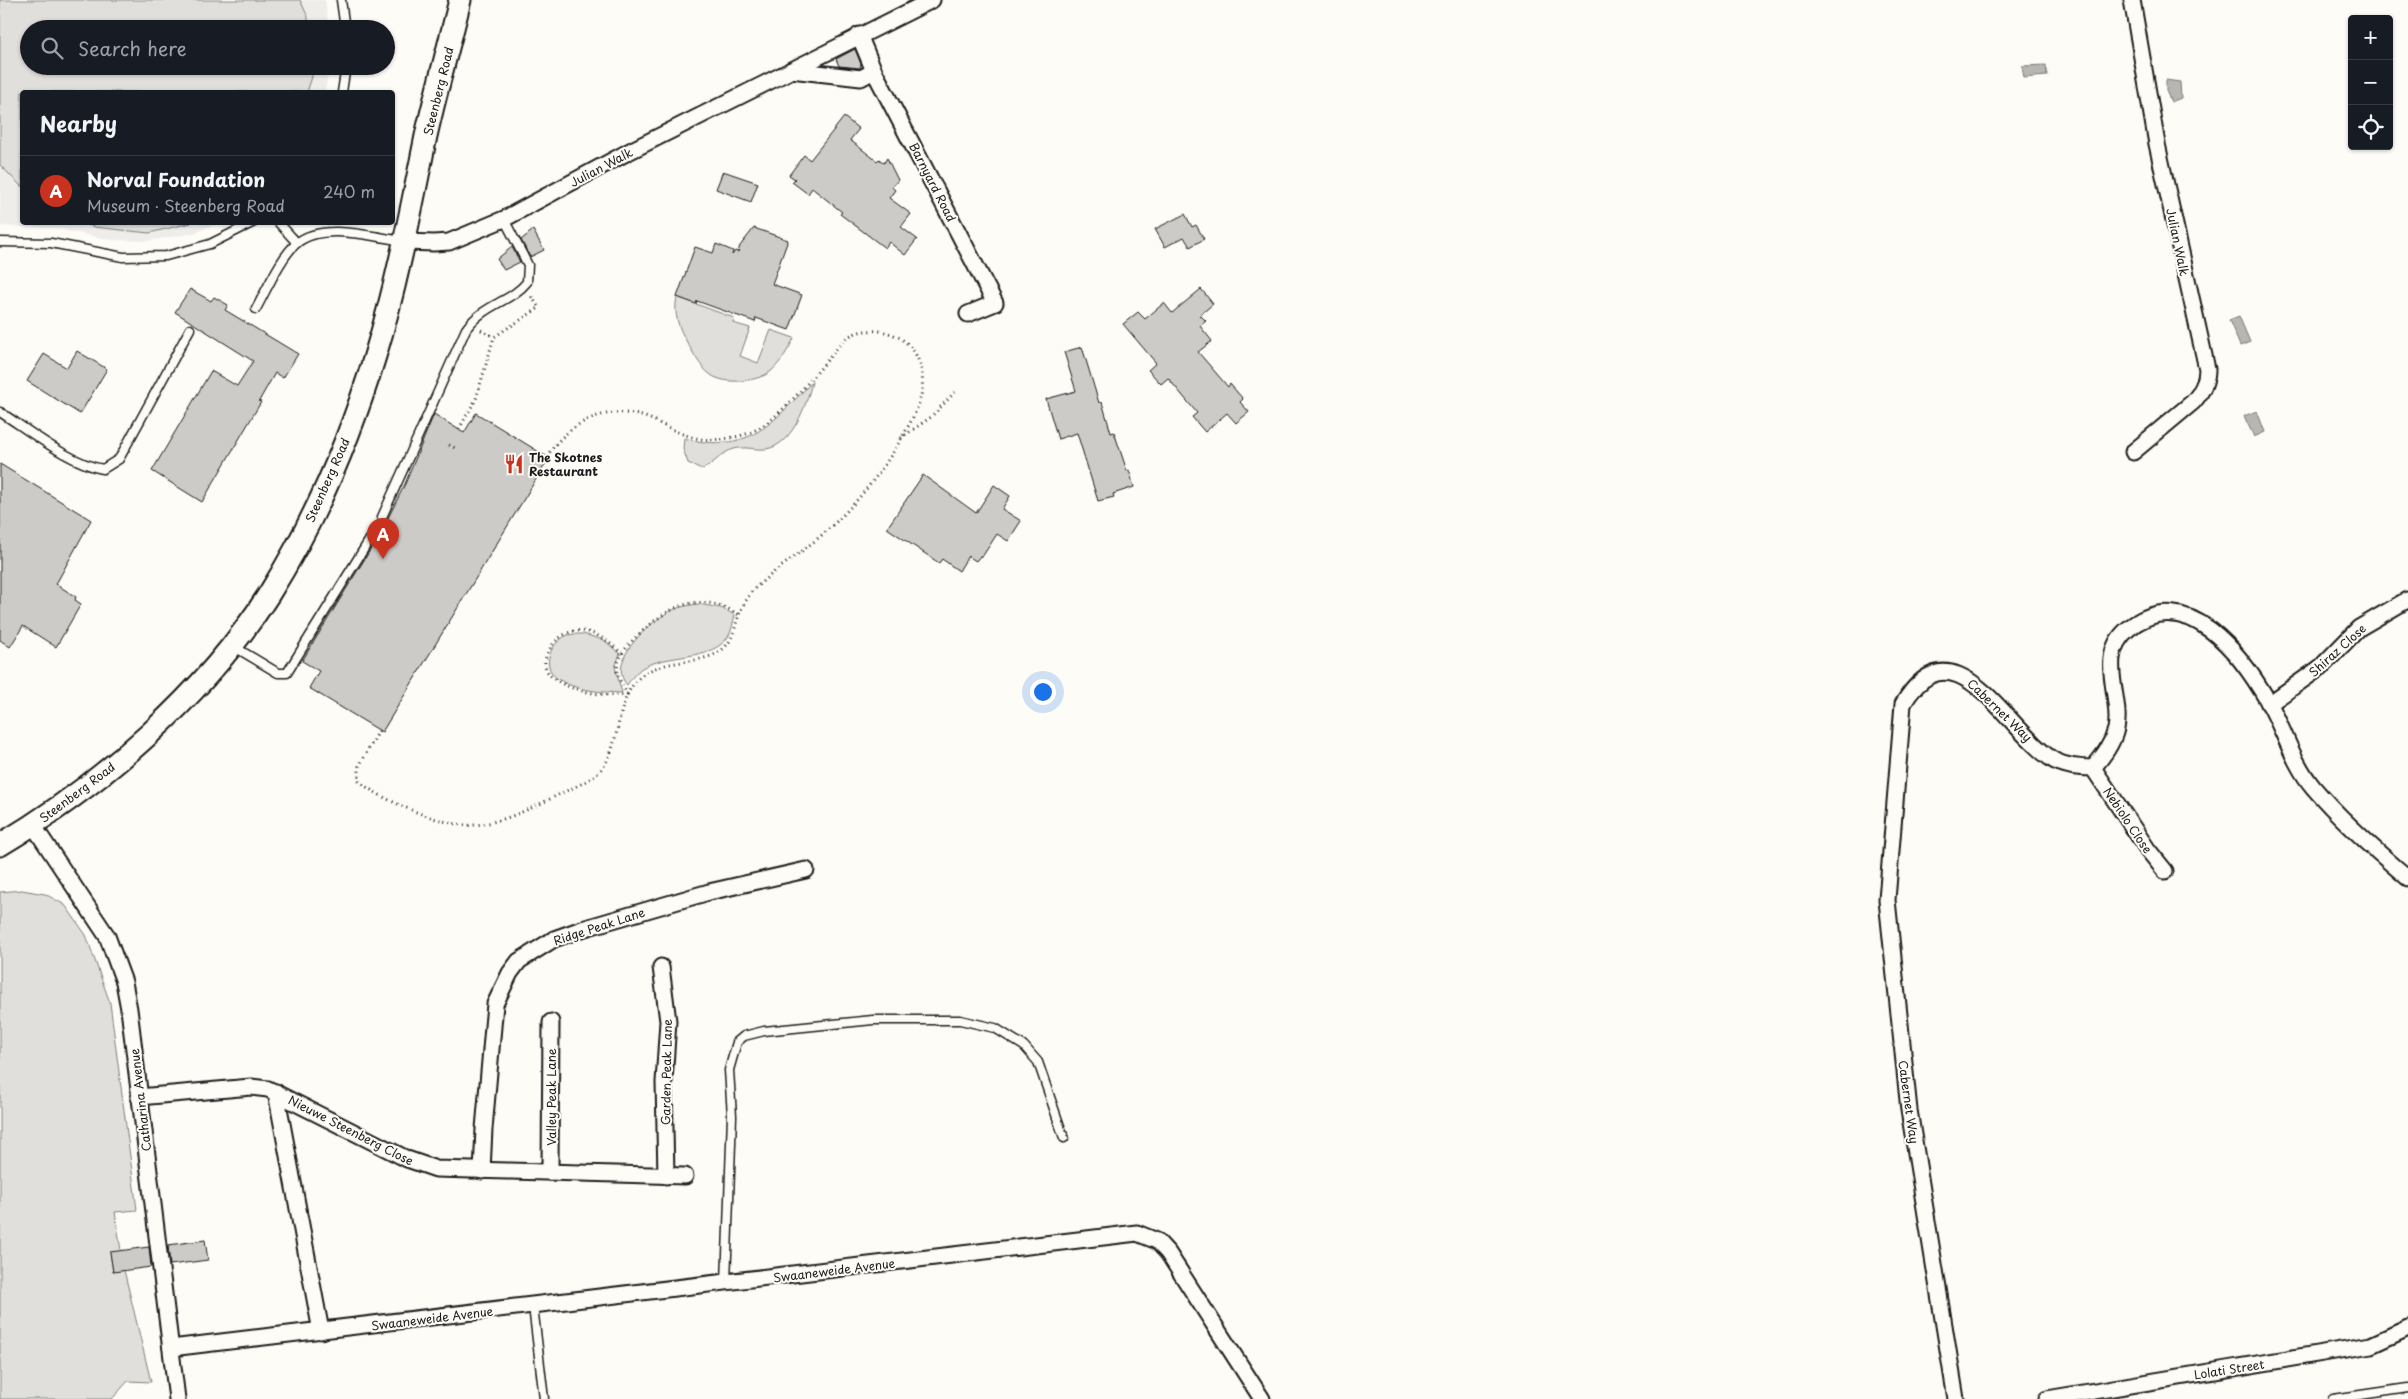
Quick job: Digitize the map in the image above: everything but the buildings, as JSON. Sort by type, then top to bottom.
[{"type":"main road","name":"Steenberg Road","points":[[0,845],[33,825],[84,789],[145,738],[231,645],[268,594],[312,516],[330,476],[375,356],[405,242],[427,134],[460,0]]},
{"type":"street","name":"Julian Walk","points":[[405,242],[449,242],[504,219],[628,152],[932,0]]},
{"type":"street","name":"Julian Walk","points":[[2132,0],[2157,144],[2207,369],[2207,376],[2201,392],[2193,402],[2133,452]]},
{"type":"street","name":"Barnyard Road","points":[[859,35],[874,71],[995,303],[968,314]]},
{"type":"street","points":[[791,70],[861,78],[874,71]]},
{"type":"street","name":"Shiraz Close","points":[[2269,704],[2321,668],[2359,628],[2407,600]]},
{"type":"street","points":[[2093,768],[2111,745],[2116,727],[2110,674],[2112,657],[2118,641],[2128,629],[2157,614],[2172,613],[2189,616],[2204,624],[2246,667],[2269,704],[2286,742],[2312,786],[2408,878]]},
{"type":"street","name":"Cabernet Way","points":[[1956,1399],[1910,1110],[1887,900],[1903,704],[1925,677],[1936,672],[1957,673],[1978,688],[2043,752],[2056,761],[2079,768],[2093,768]]},
{"type":"street","name":"Nebiolo Close","points":[[2093,768],[2165,872]]},
{"type":"street","name":"Catharina Avenue","points":[[33,825],[92,910],[107,936],[117,961],[130,1009],[139,1097],[177,1399]]},
{"type":"street","name":"Ridge Peak Lane","points":[[482,1171],[495,1004],[510,972],[519,961],[554,939],[582,929],[709,892],[806,870]]},
{"type":"street","name":"Garden Peak Lane","points":[[661,967],[668,1021],[664,1082],[666,1176]]},
{"type":"street","name":"Valley Peak Lane","points":[[550,1172],[551,1022]]},
{"type":"street","name":"Nieuwe Steenberg Close","points":[[139,1097],[251,1087],[276,1092],[420,1164],[436,1169],[685,1176]]},
{"type":"street","points":[[276,1092],[321,1331]]},
{"type":"street","name":"Swaaneweide Avenue","points":[[171,1348],[1137,1233],[1157,1242],[1168,1253],[1262,1399]]},
{"type":"street","name":"Lolati Street","points":[[2046,1399],[2371,1345],[2408,1328]]},
{"type":"lane","points":[[341,0],[344,20]]},
{"type":"lane","points":[[342,90],[345,75]]},
{"type":"lane","points":[[382,517],[466,330],[483,310],[516,293],[527,282],[528,265],[504,219]]},
{"type":"lane","points":[[0,242],[50,243],[123,257],[166,256],[210,244],[248,225]]},
{"type":"lane","points":[[281,225],[297,243]]},
{"type":"lane","points":[[256,309],[285,258],[297,243],[318,233],[340,233],[405,242]]},
{"type":"lane","points":[[0,412],[78,461],[92,468],[103,469],[119,459],[190,329]]},
{"type":"lane","points":[[231,645],[278,673],[287,673],[370,539]]},
{"type":"lane","points":[[726,1283],[732,1116],[729,1070],[738,1042],[744,1036],[764,1031],[874,1020],[960,1020],[995,1028],[1024,1046],[1038,1062],[1064,1138]]},
{"type":"lane","points":[[533,1306],[544,1399]]},
{"type":"lane","points":[[2333,1399],[2408,1388]]},
{"type":"path","points":[[459,430],[476,399],[494,337],[539,308],[532,297],[537,288]]},
{"type":"path","points":[[379,731],[359,766],[359,781],[368,789],[409,809],[453,823],[473,826],[494,822],[538,805],[585,781],[605,765],[628,694],[636,680],[661,665],[714,654],[726,646],[752,591],[825,532],[858,498],[901,438],[916,412],[922,394],[923,376],[920,362],[915,351],[906,341],[886,332],[869,330],[856,332],[846,338],[782,410],[764,426],[749,433],[729,438],[701,439],[668,428],[648,418],[616,413],[597,416],[581,422],[559,439],[547,456]]},
{"type":"path","points":[[901,438],[931,417],[957,390]]},
{"type":"path","points":[[449,445],[455,448]]},
{"type":"path","points":[[628,694],[617,672],[622,654],[638,635],[660,616],[681,604],[707,602],[721,606],[739,615]]},
{"type":"path","points":[[622,654],[600,635],[576,631],[561,636],[554,643],[546,657],[545,665],[548,673],[569,687],[605,695],[628,694]]},
{"type":"shaded area","points":[[0,0],[325,0],[328,20],[20,20],[20,75],[328,75],[325,90],[20,90],[20,225],[214,225],[194,233],[147,241],[113,240],[52,228],[0,226]]},
{"type":"shaded area","points":[[0,0],[300,0],[308,20],[20,20],[20,75],[312,75],[312,77],[308,90],[20,90],[20,185],[0,165]]},
{"type":"shaded area","points":[[2046,65],[2047,76],[2024,78],[2022,66]]},
{"type":"shaded area","points":[[2166,80],[2180,82],[2181,98],[2171,102],[2166,91]]},
{"type":"shaded area","points":[[88,225],[183,225],[149,233]]},
{"type":"shaded area","points":[[677,297],[734,318],[733,323],[750,328],[740,356],[758,363],[771,330],[794,338],[778,365],[770,372],[749,380],[732,381],[717,378],[707,372],[700,364],[682,333],[676,315]]},
{"type":"shaded area","points":[[2239,316],[2250,342],[2240,346],[2229,320]]},
{"type":"shaded area","points":[[812,382],[797,423],[783,441],[765,449],[734,449],[702,469],[688,463],[683,449],[684,438],[706,442],[726,442],[742,439],[771,423]]},
{"type":"shaded area","points":[[2257,411],[2265,432],[2254,437],[2244,416]]},
{"type":"shaded area","points":[[698,604],[721,608],[735,615],[728,637],[721,645],[700,653],[652,663],[642,668],[627,685],[622,675],[622,664],[634,641],[644,630],[666,614],[681,607]]},
{"type":"shaded area","points":[[583,634],[604,640],[620,654],[615,667],[622,693],[597,691],[573,686],[558,679],[549,668],[550,655],[556,643],[568,635]]},
{"type":"shaded area","points":[[22,890],[45,894],[65,905],[86,935],[110,1003],[137,1210],[115,1212],[121,1251],[110,1253],[113,1272],[124,1270],[151,1382],[128,1381],[112,1399],[0,1399],[0,892]]},
{"type":"place","name":"The Skotnes Restaurant","points":[[514,464]]},
{"type":"place","name":"Norval Foundation","points":[[383,559]]}]
